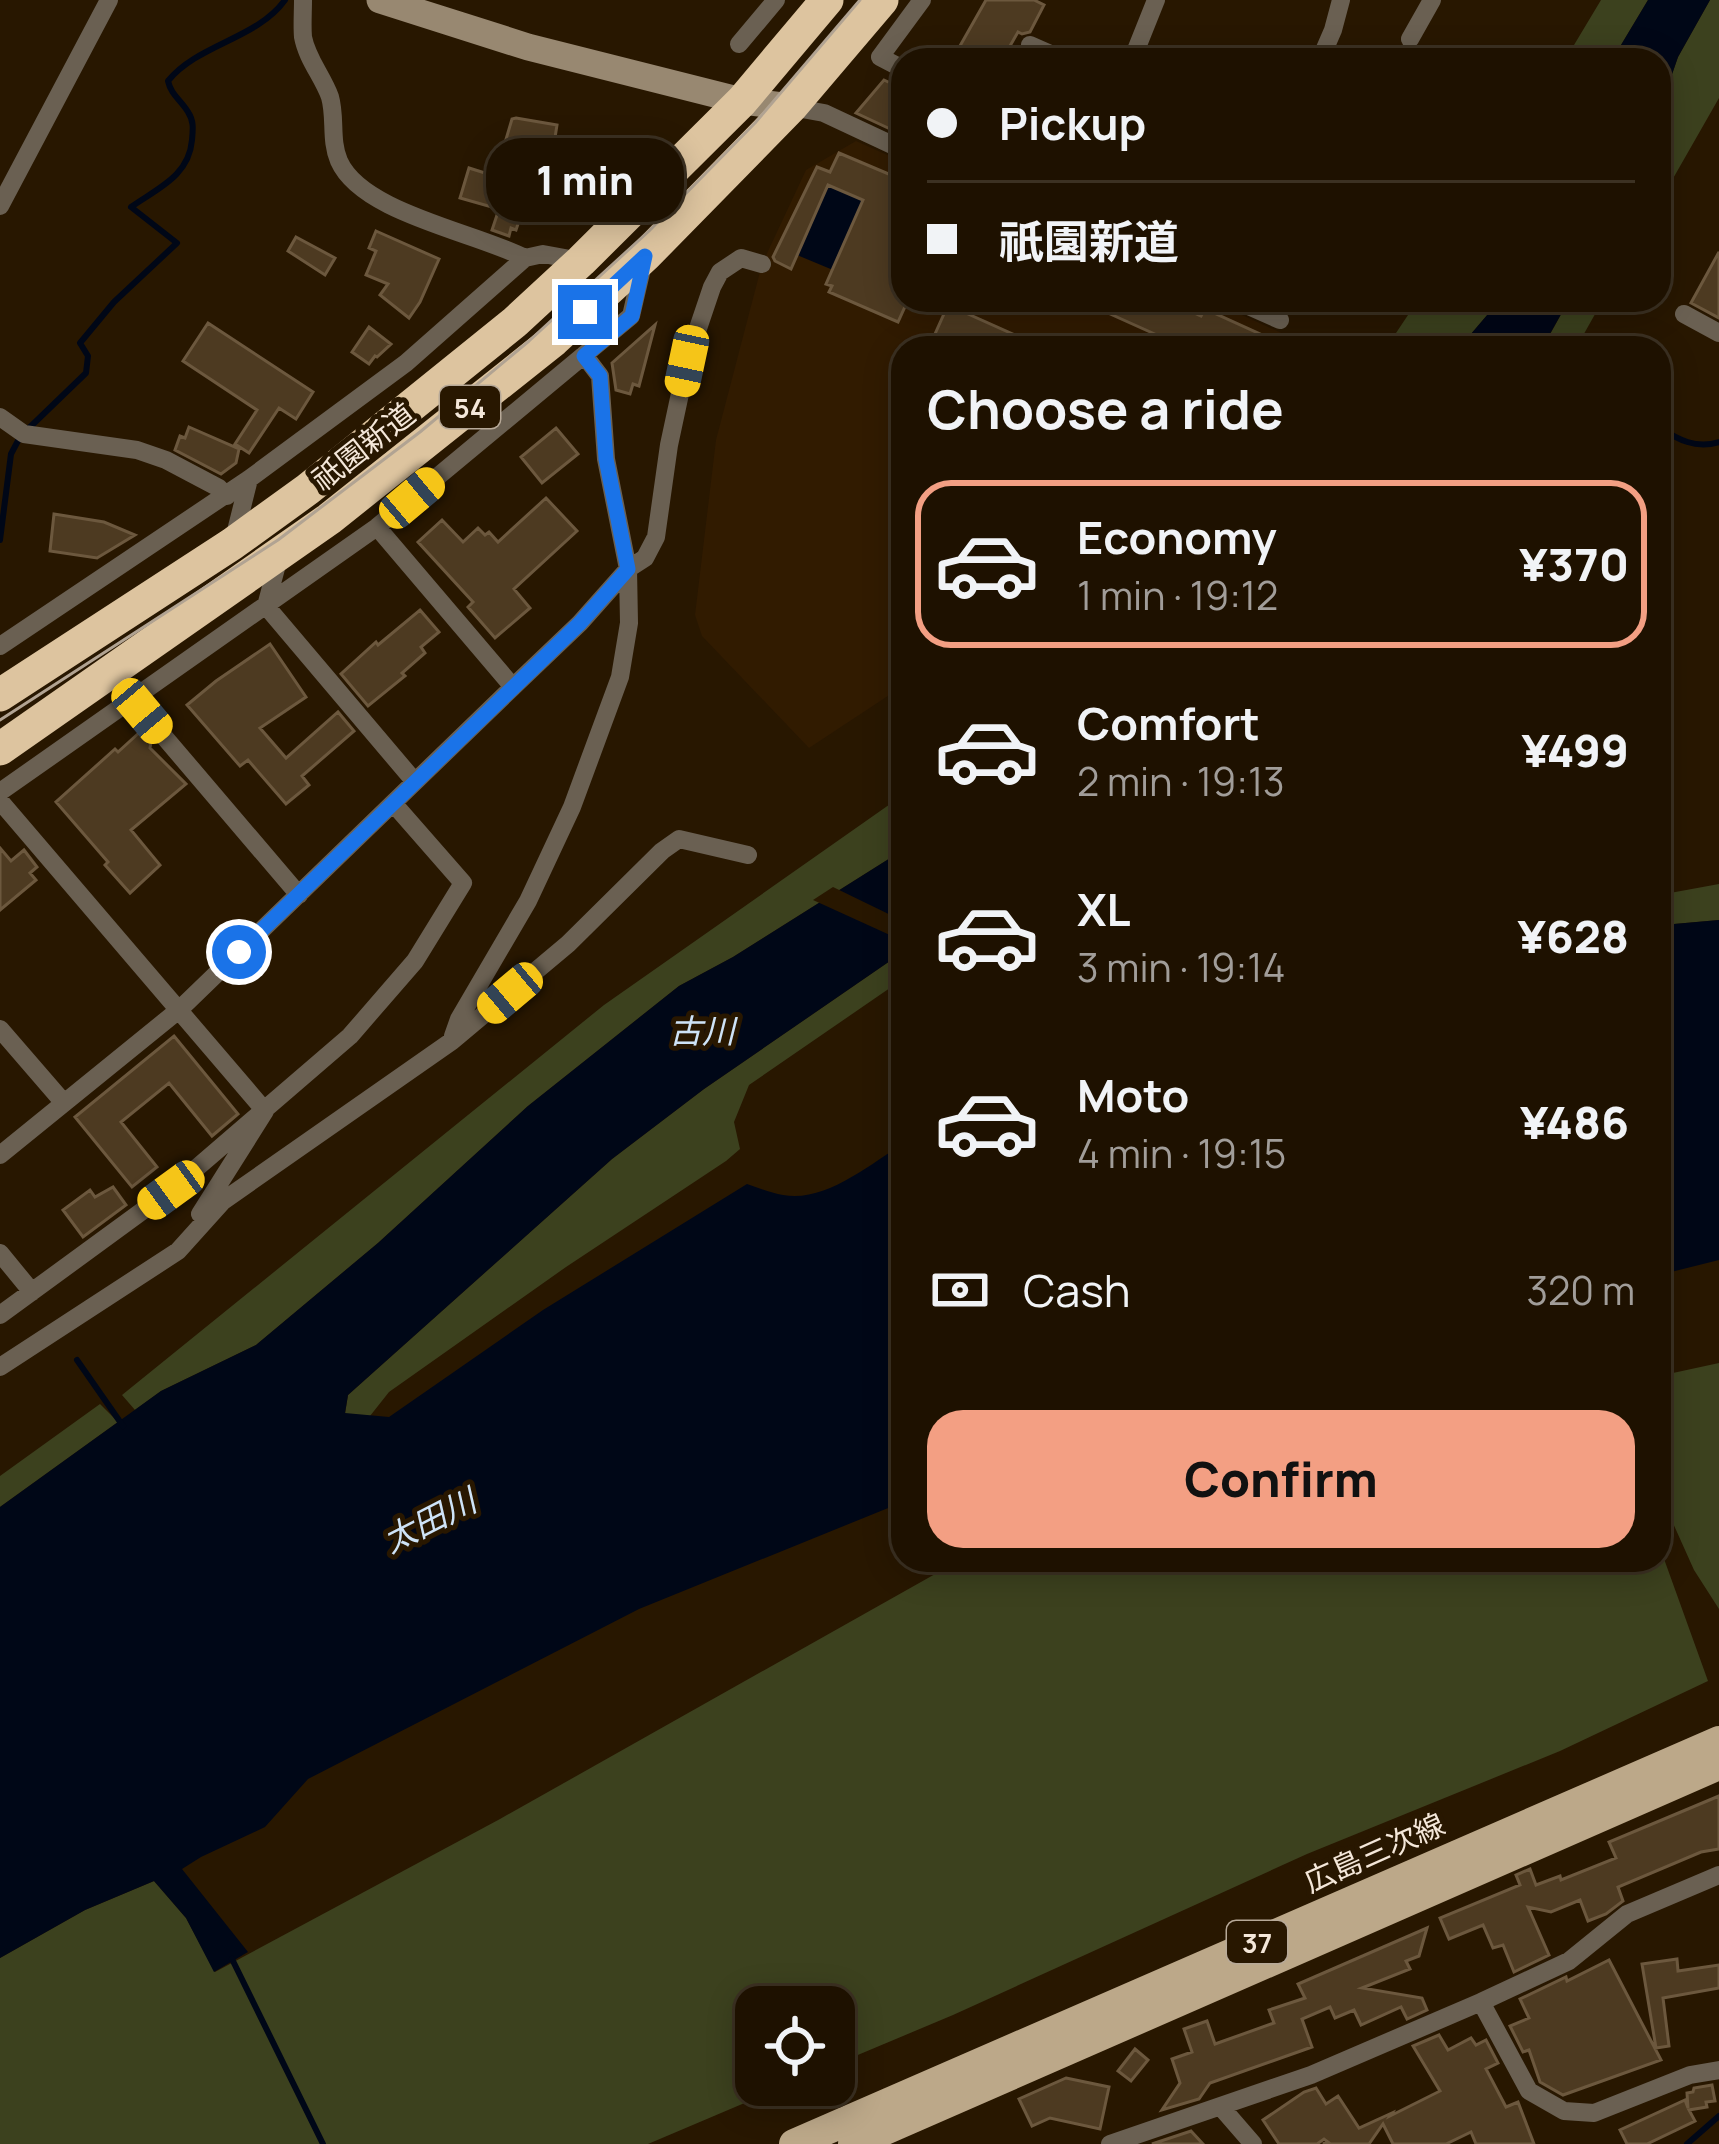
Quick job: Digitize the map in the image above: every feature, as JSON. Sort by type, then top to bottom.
[{"type":"highway","name":"祇園新道","points":[[0,694],[232,544],[308,489],[515,322],[742,101],[827,0]]},
{"type":"highway","name":"祇園新道","points":[[0,749],[329,519],[554,340],[645,256],[791,107],[882,0]]},
{"type":"main road","name":"広島三次線","points":[[794,2144],[1719,1741]]},
{"type":"main road","name":"広島三次線","points":[[853,2144],[1719,1765]]},
{"type":"street","points":[[0,206],[110,0]]},
{"type":"street","points":[[303,0],[303,39],[329,95],[340,164],[359,188],[387,205],[525,258]]},
{"type":"street","points":[[380,0],[528,46],[742,101],[824,113],[891,144]]},
{"type":"street","points":[[739,44],[776,0]]},
{"type":"street","points":[[891,65],[877,62],[922,0]]},
{"type":"street","points":[[1138,48],[1156,0]]},
{"type":"street","points":[[1325,48],[1341,0]]},
{"type":"street","points":[[1410,39],[1432,0]]},
{"type":"street","points":[[1030,44],[1038,48]]},
{"type":"street","points":[[0,646],[227,496],[406,363],[525,258],[543,254],[581,261]]},
{"type":"street","points":[[0,792],[377,527],[584,356],[632,316],[645,256]]},
{"type":"street","points":[[0,1155],[180,1009],[580,623],[628,569],[645,558],[656,536],[687,361],[712,287],[720,272],[741,258],[762,264]]},
{"type":"street","points":[[1262,312],[1280,320]]},
{"type":"street","points":[[1684,314],[1719,333]]},
{"type":"street","points":[[452,1041],[460,1018],[528,901],[572,807],[620,677],[629,623],[628,569],[606,459],[600,376],[584,356]]},
{"type":"street","points":[[0,417],[24,434],[137,449],[201,478],[227,496]]},
{"type":"street","points":[[232,544],[250,479]]},
{"type":"street","points":[[377,527],[513,688]]},
{"type":"street","points":[[266,606],[280,552]]},
{"type":"street","points":[[266,606],[415,782]]},
{"type":"street","points":[[132,699],[299,895]]},
{"type":"street","points":[[0,763],[29,771]]},
{"type":"street","points":[[0,801],[265,1111]]},
{"type":"street","points":[[0,1315],[171,1190],[265,1111],[350,1036],[415,961],[463,883],[393,803]]},
{"type":"street","points":[[0,1367],[178,1250],[224,1201],[452,1041],[568,944],[679,839],[748,855]]},
{"type":"street","points":[[0,1029],[64,1103]]},
{"type":"street","points":[[178,1250],[265,1111]]},
{"type":"street","points":[[0,1253],[32,1292]]},
{"type":"street","points":[[1111,2144],[1311,2075],[1481,2002],[1569,1961],[1627,1914],[1719,1875]]},
{"type":"street","points":[[1481,2002],[1529,2091],[1564,2111],[1594,2113],[1690,2075],[1719,2070]]},
{"type":"street","points":[[1221,2107],[1253,2144]]},
{"type":"shaded area","points":[[856,141],[891,157],[891,312],[1235,312],[1286,335],[891,336],[891,694],[809,748],[702,636],[695,615],[716,440],[762,264],[806,170]]},
{"type":"green space","points":[[1601,0],[1648,0],[1619,48],[1572,48]]},
{"type":"green space","points":[[1710,0],[1719,0],[1719,98],[1671,182],[1671,77]]},
{"type":"green space","points":[[1410,312],[1490,312],[1469,336],[1394,336]]},
{"type":"green space","points":[[1562,312],[1596,312],[1583,336],[1549,336]]},
{"type":"green space","points":[[891,803],[891,858],[679,986],[528,1106],[378,1243],[256,1345],[161,1391],[135,1410],[122,1395],[604,1005]]},
{"type":"green space","points":[[1719,884],[1719,920],[1671,925],[1671,893]]},
{"type":"green space","points":[[891,960],[891,987],[749,1085],[734,1122],[740,1149],[726,1161],[389,1392],[370,1416],[345,1414],[348,1395],[612,1159],[704,1089]]},
{"type":"green space","points":[[1719,1363],[1719,1609],[1694,1570],[1671,1519],[1671,1373]]},
{"type":"green space","points":[[100,1404],[118,1422],[0,1507],[0,1476]]},
{"type":"green space","points":[[939,1572],[1669,1572],[1708,1681],[1560,1751],[1307,1854],[855,2056],[855,1986],[735,1986],[738,2106],[648,2144],[0,2144],[0,1958],[85,1910],[154,1881],[186,1918],[215,1972],[500,1819]]},
{"type":"water","points":[[1648,0],[1710,0],[1671,77],[1671,48],[1619,48]]},
{"type":"water","points":[[828,185],[863,200],[833,270],[797,255]]},
{"type":"water","points":[[1490,312],[1562,312],[1549,336],[1469,336]]},
{"type":"water","points":[[891,858],[891,960],[704,1089],[612,1159],[348,1395],[345,1413],[389,1417],[543,1310],[747,1184],[783,1195],[815,1193],[891,1152],[891,1507],[639,1609],[308,1779],[265,1827],[182,1869],[248,1952],[214,1972],[186,1918],[154,1881],[85,1910],[0,1958],[0,1507],[161,1391],[256,1345],[378,1243],[528,1106],[679,986]]},
{"type":"water","points":[[1719,920],[1719,1260],[1671,1272],[1671,925]]},
{"type":"pier","points":[[833,887],[891,915],[891,936],[813,900]]},
{"type":"building","points":[[986,0],[1034,0],[1044,5],[1030,32],[1018,32],[1009,48],[959,48]]},
{"type":"building","points":[[884,80],[891,83],[891,129],[856,113]]},
{"type":"building","points":[[516,118],[557,125],[554,144],[605,158],[578,187],[544,179],[527,217],[521,215],[509,236],[492,230],[499,209],[460,198],[469,168],[507,180],[517,151],[504,146]]},
{"type":"building","points":[[839,153],[891,175],[891,312],[903,312],[898,322],[829,292],[832,286],[826,284],[863,200],[828,185],[791,269],[773,257],[817,167],[830,172]]},
{"type":"building","points":[[376,231],[439,259],[409,318],[380,295],[388,284],[366,275],[376,251],[369,248]]},
{"type":"building","points":[[296,237],[335,258],[325,275],[288,251]]},
{"type":"building","points":[[1719,252],[1719,318],[1691,303]]},
{"type":"building","points":[[945,312],[964,312],[1017,336],[939,336],[935,334]]},
{"type":"building","points":[[1106,312],[1192,312],[1201,316],[1212,312],[1265,336],[1159,336]]},
{"type":"building","points":[[208,323],[313,392],[296,419],[279,408],[249,453],[235,444],[257,410],[183,361]]},
{"type":"building","points":[[655,325],[639,386],[633,384],[630,394],[616,390],[612,363]]},
{"type":"building","points":[[369,327],[391,344],[369,364],[352,352]]},
{"type":"building","points":[[189,427],[239,449],[236,463],[221,474],[175,450]]},
{"type":"building","points":[[556,428],[578,454],[542,483],[521,457]]},
{"type":"building","points":[[546,498],[577,531],[514,589],[530,608],[495,638],[468,607],[473,602],[418,542],[442,520],[463,542],[478,528],[498,542]]},
{"type":"building","points":[[54,514],[104,522],[135,535],[97,558],[50,551]]},
{"type":"building","points":[[420,610],[439,632],[421,647],[425,653],[402,673],[405,676],[368,706],[341,674]]},
{"type":"building","points":[[270,644],[306,697],[260,728],[286,758],[338,712],[354,731],[302,776],[309,785],[286,804],[248,760],[240,766],[187,705]]},
{"type":"building","points":[[141,731],[151,742],[150,748],[186,784],[131,830],[160,865],[130,893],[56,802]]},
{"type":"building","points":[[0,848],[11,861],[24,850],[37,867],[30,873],[36,880],[0,910]]},
{"type":"building","points":[[174,1036],[238,1114],[212,1136],[169,1083],[121,1122],[157,1167],[132,1187],[75,1117]]},
{"type":"building","points":[[113,1187],[126,1205],[83,1237],[63,1210],[90,1190],[95,1197]]},
{"type":"building","points":[[1719,1796],[1719,1849],[1618,1887],[1623,1901],[1588,1921],[1580,1900],[1551,1912],[1528,1907],[1549,1955],[1514,1972],[1503,1945],[1493,1948],[1483,1925],[1449,1939],[1440,1918],[1520,1885],[1516,1875],[1530,1869],[1536,1885],[1560,1876],[1561,1880],[1616,1858],[1609,1842]]},
{"type":"building","points":[[1427,1928],[1419,1956],[1406,1961],[1410,1969],[1362,1988],[1422,1998],[1427,2010],[1407,2019],[1401,2007],[1361,2025],[1354,2010],[1335,2018],[1330,2007],[1302,2019],[1312,2047],[1210,2083],[1199,2099],[1162,2110],[1180,2083],[1172,2059],[1192,2052],[1184,2029],[1207,2021],[1215,2044],[1274,2023],[1269,2010],[1305,1998],[1298,1984]]},
{"type":"building","points":[[1677,1959],[1678,1971],[1719,1965],[1719,1988],[1663,1998],[1669,2046],[1656,2048],[1642,1964]]},
{"type":"building","points":[[1609,1960],[1661,2060],[1563,2095],[1540,2082],[1529,2050],[1523,2052],[1510,2026],[1529,2018],[1520,1999]]},
{"type":"building","points":[[1439,2035],[1448,2050],[1471,2038],[1476,2045],[1486,2040],[1498,2063],[1486,2069],[1506,2107],[1518,2102],[1534,2144],[1476,2144],[1471,2132],[1446,2144],[1393,2144],[1383,2124],[1369,2144],[1323,2144],[1328,2142],[1324,2139],[1317,2144],[1279,2144],[1263,2120],[1316,2088],[1326,2104],[1338,2096],[1359,2128],[1392,2113],[1390,2116],[1440,2091],[1413,2046]]},
{"type":"building","points":[[1135,2049],[1148,2060],[1131,2081],[1118,2071]]},
{"type":"building","points":[[1066,2078],[1109,2087],[1100,2129],[1050,2118],[1032,2126],[1019,2099]]},
{"type":"building","points":[[1712,2085],[1715,2101],[1689,2110],[1695,2121],[1647,2144],[1627,2144],[1620,2130],[1685,2100],[1688,2108],[1687,2093]]},
{"type":"building","points":[[1191,2131],[1203,2144],[1152,2144]]},
{"type":"waterway","points":[[28,429],[86,373],[88,356],[80,343],[114,302],[177,243],[131,207],[170,180],[190,152],[191,119],[168,81],[195,58],[259,24],[285,0]]},
{"type":"waterway","points":[[1671,435],[1688,442],[1719,442]]},
{"type":"waterway","points":[[0,540],[11,454],[20,437]]},
{"type":"waterway","points":[[77,1360],[123,1426]]},
{"type":"waterway","points":[[232,1959],[323,2144]]},
{"type":"waterway","points":[[1687,2144],[1719,2116]]},
{"type":"tram line","points":[[0,720],[278,540],[529,341],[649,231],[755,123],[860,0]]},
{"type":"route","points":[[239,952],[580,623],[628,569],[606,459],[600,376],[584,356],[632,316],[645,256],[585,312]]},
{"type":"water label","name":"古川","points":[[702,1030]]},
{"type":"water label","name":"太田川","points":[[429,1520]]}]
